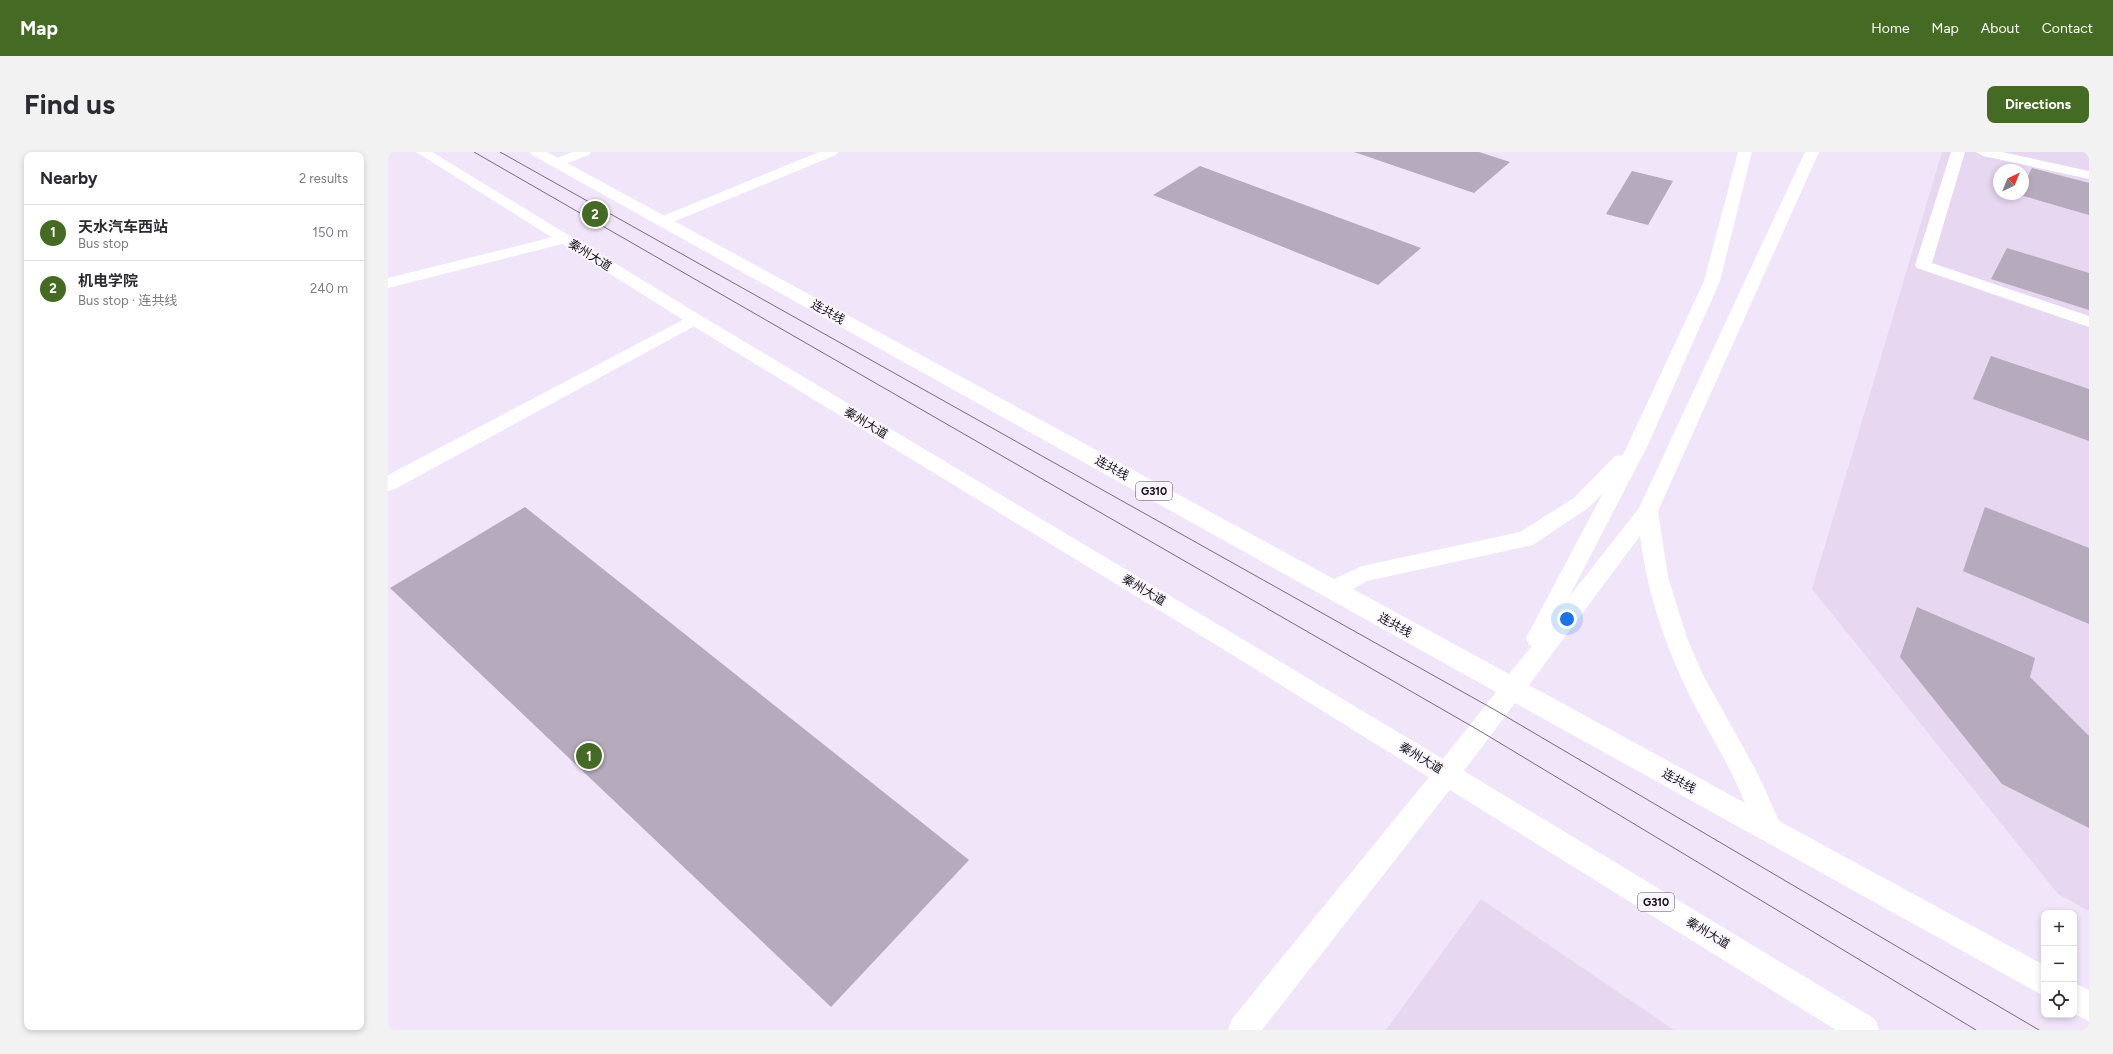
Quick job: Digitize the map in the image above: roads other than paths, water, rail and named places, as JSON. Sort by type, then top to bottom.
[{"type":"main road","name":"秦州大道","points":[[423,152],[694,319],[1447,774],[1864,1030]]},
{"type":"main road","name":"连共线","points":[[537,152],[1770,830]]},
{"type":"main road","points":[[557,163],[584,152]]},
{"type":"main road","points":[[663,221],[831,152]]},
{"type":"main road","points":[[1511,688],[1638,445],[1712,281],[1745,152]]},
{"type":"main road","points":[[1243,1030],[1447,774],[1511,688],[1648,511],[1812,152]]},
{"type":"main road","points":[[1958,152],[1923,265],[2089,322]]},
{"type":"main road","points":[[1983,152],[2089,175]]},
{"type":"main road","points":[[388,282],[565,239]]},
{"type":"main road","points":[[388,484],[694,319]]},
{"type":"main road","points":[[1334,590],[1362,574],[1526,539],[1582,503],[1638,445]]},
{"type":"main road","points":[[1648,511],[1651,544],[1656,570],[1668,616],[1682,654],[1702,696],[1748,781],[1770,830]]},
{"type":"main road","name":"G310","points":[[1770,830],[2041,979]]},
{"type":"main road","points":[[2077,1000],[2089,1006]]},
{"type":"tram line","points":[[474,152],[1480,731],[1976,1030]]},
{"type":"tram line","points":[[500,152],[1495,710],[2039,1030]]},
{"type":"place","name":"机电学院","points":[[595,214]]},
{"type":"place","name":"天水汽车西站","points":[[589,756]]}]
